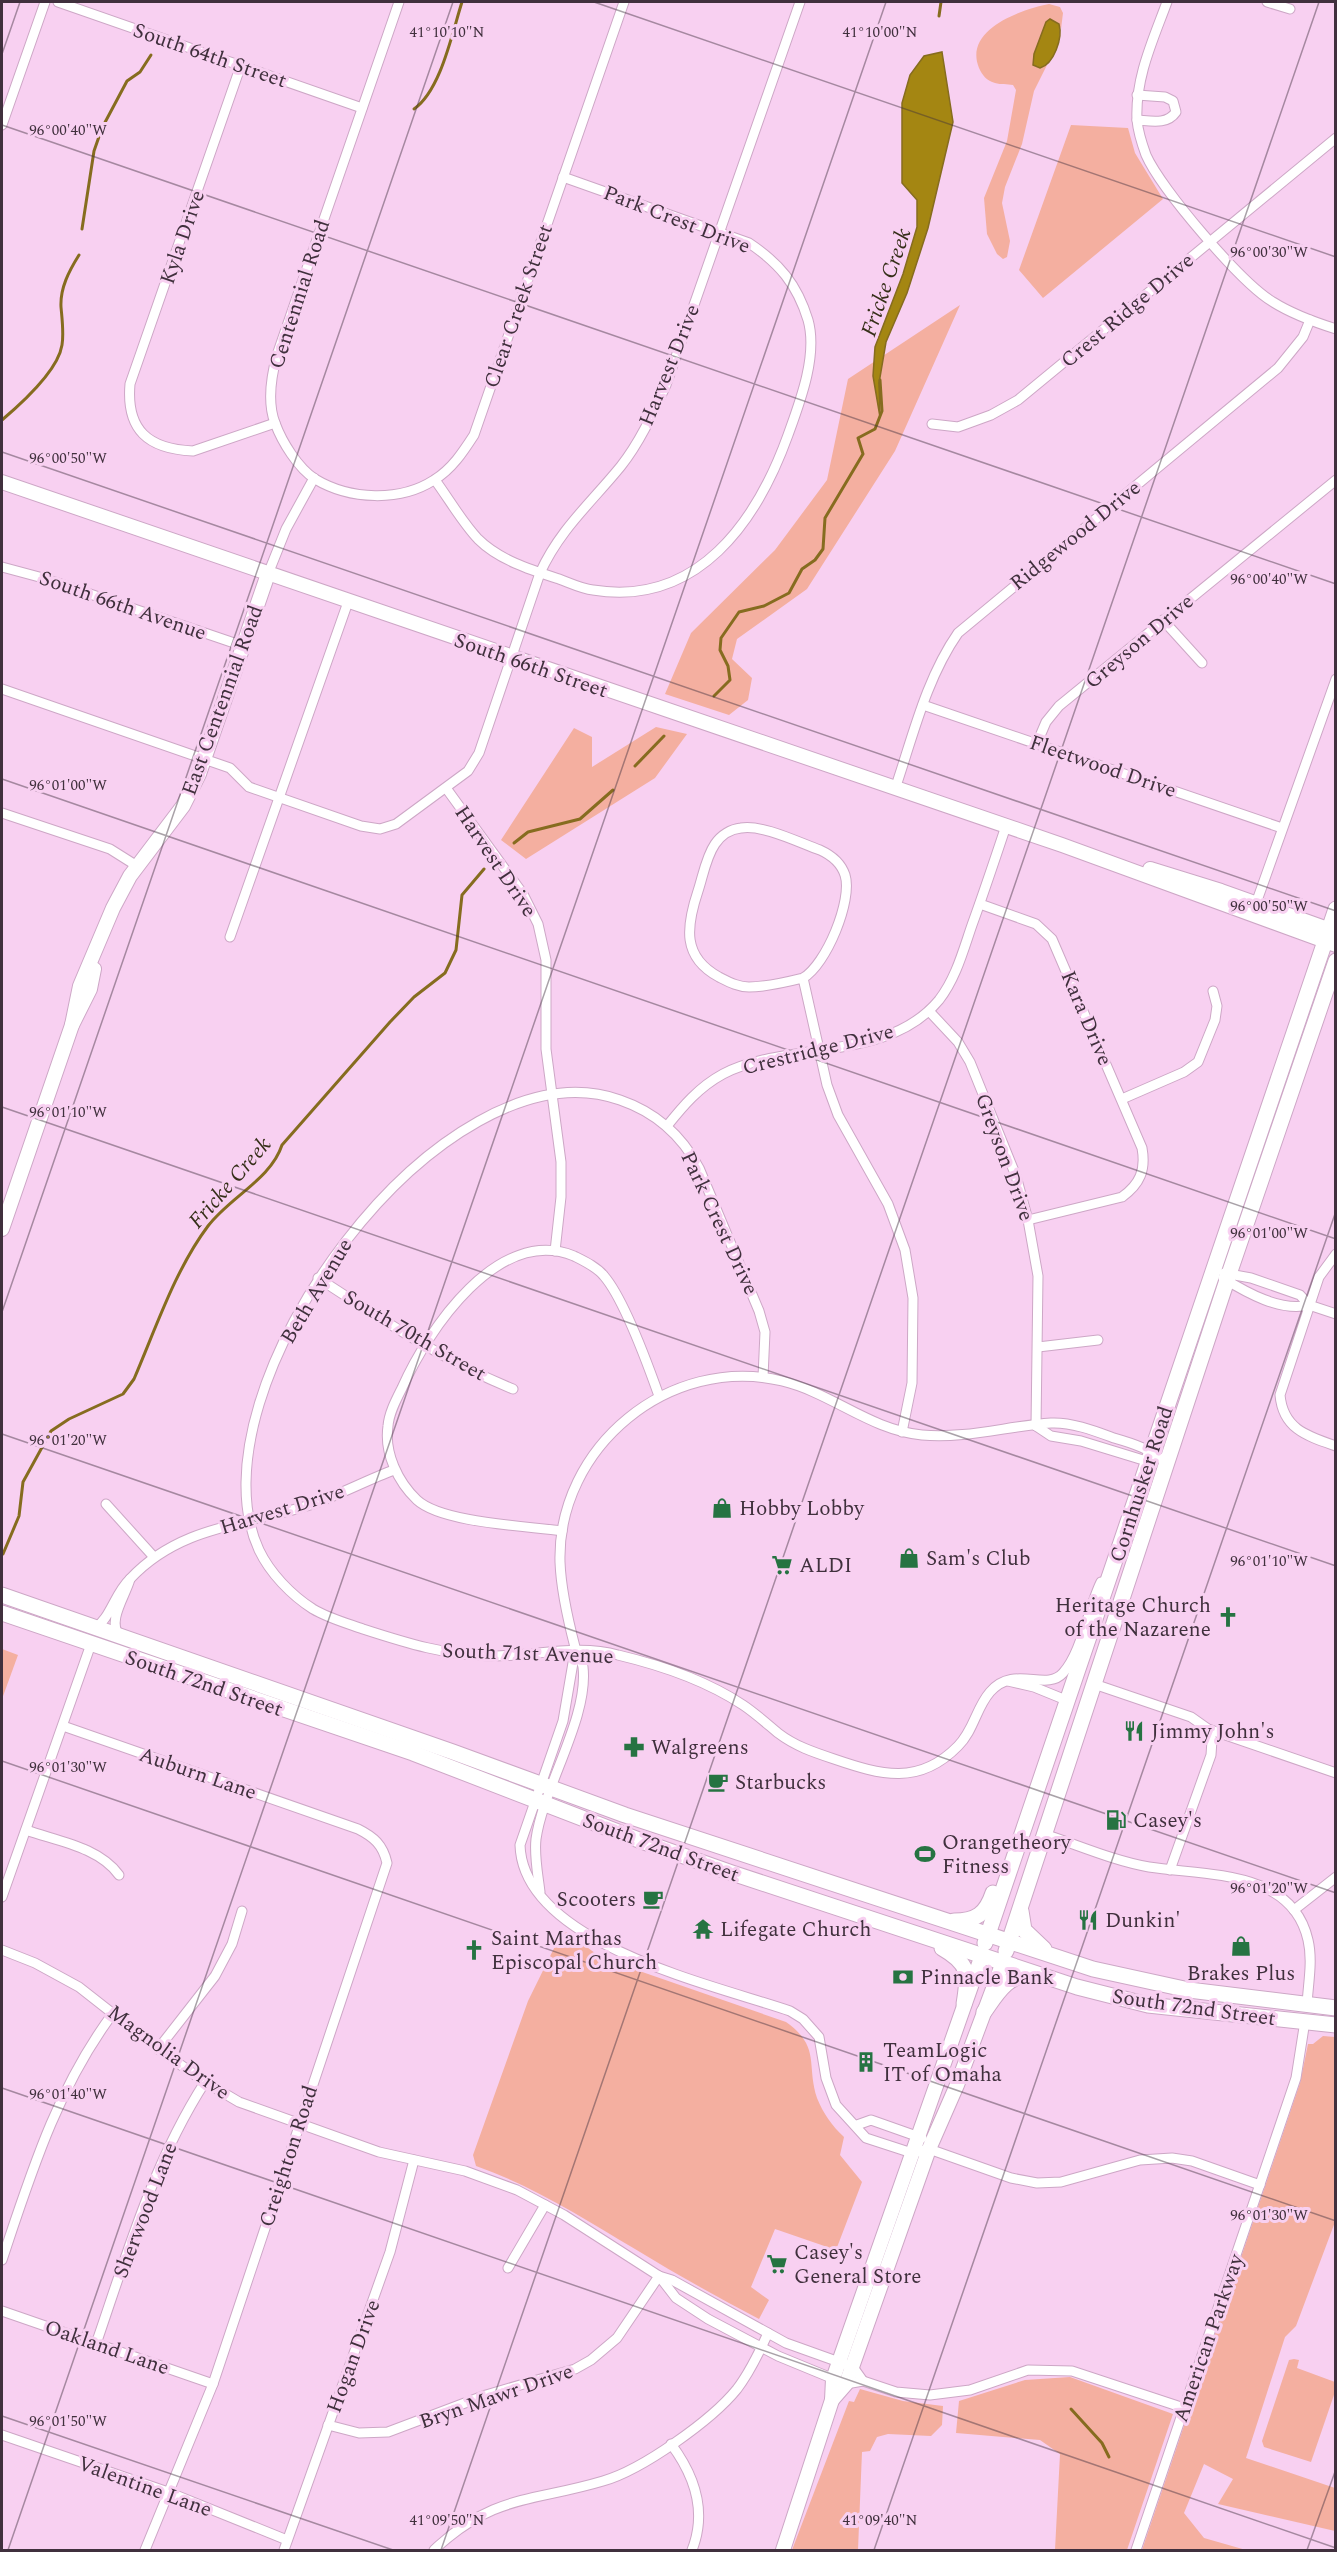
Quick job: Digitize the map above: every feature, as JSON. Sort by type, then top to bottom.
[{"type":"main road","name":"Cornhusker Road","points":[[982,1955],[1212,1271],[1331,936],[1335,909]]},
{"type":"main road","name":"Cornhusker Road","points":[[1003,1962],[1228,1277],[1335,961]]},
{"type":"main road","points":[[1094,1684],[1088,1676],[1088,1670],[1111,1599],[1125,1533]]},
{"type":"main road","name":"South 72nd Street","points":[[2,1595],[677,1833],[1114,1975],[1163,1986],[1335,2008]]},
{"type":"main road","name":"South 72nd Street","points":[[2,1613],[413,1754],[742,1877],[1036,1974],[1121,1999],[1174,2008],[1335,2025]]},
{"type":"main road","points":[[945,1920],[973,1919],[989,1906],[1047,1734],[1066,1700]]},
{"type":"main road","points":[[1023,1901],[1021,1914],[1024,1930],[1033,1941],[1057,1957]]},
{"type":"main road","points":[[921,1935],[956,1956],[964,1966],[968,1981],[964,2004]]},
{"type":"main road","points":[[984,2012],[1009,1979],[1021,1974],[1036,1974]]},
{"type":"main road","points":[[1174,2008],[1223,2004],[1291,2012],[1307,2005]]},
{"type":"main road","points":[[1305,2021],[1310,2014],[1335,2016]]},
{"type":"street","points":[[2,125],[45,2]]},
{"type":"street","name":"South 64th Street","points":[[58,2],[362,108]]},
{"type":"street","name":"Centennial Road","points":[[314,478],[291,453],[275,423],[271,389],[277,355],[399,2]]},
{"type":"street","name":"Clear Creek Street","points":[[314,478],[344,491],[369,496],[394,494],[435,480],[459,458],[474,435],[624,2]]},
{"type":"street","name":"Harvest Drive","points":[[555,1251],[561,1197],[561,1162],[546,1049],[546,960],[538,924],[523,894],[446,788],[474,764],[540,573],[552,546],[622,465],[647,426],[666,385],[800,2]]},
{"type":"street","points":[[1167,2],[1142,71],[1137,95],[1137,120],[1147,156],[1159,177],[1253,288],[1272,302],[1335,329]]},
{"type":"street","points":[[1267,2],[1290,9]]},
{"type":"street","name":"Kyla Drive","points":[[241,65],[130,384],[130,410],[144,437],[155,444],[180,451],[193,451],[275,423]]},
{"type":"street","points":[[1137,95],[1165,97],[1173,101],[1176,112],[1172,118],[1165,121],[1137,120]]},
{"type":"street","name":"Crest Ridge Drive","points":[[932,424],[958,427],[991,415],[1018,400],[1335,138]]},
{"type":"street","name":"Park Crest Drive","points":[[435,480],[478,539],[508,560],[593,590],[636,591],[677,579],[719,553],[748,520],[777,465],[795,417],[810,355],[808,322],[795,287],[774,260],[749,243],[563,177]]},
{"type":"street","name":"Ridgewood Drive","points":[[895,789],[942,656],[958,633],[1278,368],[1292,354],[1310,320]]},
{"type":"street","points":[[268,574],[286,529],[314,478]]},
{"type":"street","name":"Greyson Drive","points":[[1037,743],[1046,722],[1059,706],[1335,480]]},
{"type":"street","name":"South 66th Street","points":[[2,482],[895,789],[1062,845],[1165,873],[1254,909],[1331,936]]},
{"type":"street","name":"South 66th Avenue","points":[[2,567],[43,578],[243,646]]},
{"type":"street","name":"East Centennial Road","points":[[2,1229],[72,1025],[80,986],[99,946],[113,908],[137,866],[183,806],[204,759],[268,574]]},
{"type":"street","points":[[230,937],[348,602]]},
{"type":"street","points":[[1163,620],[1202,663]]},
{"type":"street","points":[[1254,909],[1335,679]]},
{"type":"street","points":[[2,689],[230,768],[249,787],[361,826],[380,829],[396,824],[446,788]]},
{"type":"street","name":"Fleetwood Drive","points":[[923,705],[1282,828]]},
{"type":"street","points":[[2,813],[110,849],[137,866]]},
{"type":"street","name":"Crestridge Drive","points":[[667,1126],[694,1094],[723,1074],[746,1065],[869,1040],[893,1032],[929,1011],[953,976],[1006,826]]},
{"type":"street","points":[[743,827],[754,827],[820,850],[835,860],[845,873],[846,900],[822,959],[812,972],[803,978],[760,986],[736,986],[698,963],[690,940],[691,912],[709,855],[715,843],[725,834],[743,827]]},
{"type":"street","name":"Kara Drive","points":[[980,903],[1036,924],[1052,939],[1122,1099],[1142,1148],[1144,1161],[1142,1176],[1133,1189],[1122,1197],[1028,1220]]},
{"type":"street","points":[[803,978],[818,1050],[838,1115],[866,1160],[888,1204],[905,1250],[913,1298],[912,1383],[902,1432]]},
{"type":"street","points":[[1122,1099],[1184,1072],[1198,1062],[1215,1020],[1217,1006],[1214,991]]},
{"type":"street","name":"Greyson Drive","points":[[929,1011],[958,1042],[970,1062],[1016,1176],[1028,1220],[1038,1276],[1036,1426]]},
{"type":"street","name":"Park Crest Drive","points":[[552,1093],[593,1092],[633,1104],[667,1126],[686,1147],[699,1168],[759,1311],[765,1346],[763,1377]]},
{"type":"street","name":"Beth Avenue","points":[[249,1520],[245,1487],[248,1458],[260,1405],[281,1346],[318,1278],[353,1229],[401,1179],[451,1140],[502,1110],[532,1096],[552,1093]]},
{"type":"street","points":[[562,1531],[448,1515],[419,1501],[394,1470],[387,1426],[395,1403],[423,1344],[465,1294],[493,1269],[514,1257],[555,1251],[585,1261],[604,1275],[617,1295],[659,1396]]},
{"type":"street","points":[[1335,1254],[1319,1278],[1309,1305],[1282,1382],[1281,1408],[1287,1420],[1300,1433],[1335,1446]]},
{"type":"street","points":[[1212,1271],[1228,1277],[1251,1278],[1300,1295],[1309,1305],[1335,1314]]},
{"type":"street","points":[[1228,1277],[1246,1292],[1295,1308],[1309,1305]]},
{"type":"street","name":"South 70th Street","points":[[318,1278],[474,1374],[513,1389]]},
{"type":"street","points":[[1038,1347],[1098,1340]]},
{"type":"street","points":[[1167,1463],[1074,1426],[1052,1423],[939,1436],[902,1432],[862,1418],[804,1387],[763,1377],[729,1377],[709,1380],[659,1396],[627,1417],[598,1447],[579,1475],[567,1505],[562,1531],[562,1577],[575,1651],[583,1666],[578,1705],[540,1802],[523,1830],[521,1860],[531,1883],[562,1918],[602,1944],[684,1976],[790,2011],[803,2019],[819,2037],[823,2049],[826,2078],[836,2105],[867,2138],[912,2153],[929,2149],[1011,2178],[1037,2183],[1061,2182],[1140,2160],[1172,2158],[1192,2161],[1260,2185]]},
{"type":"street","points":[[1036,1426],[1051,1436],[1150,1457]]},
{"type":"street","name":"Harvest Drive","points":[[95,1628],[106,1619],[117,1594],[153,1556],[201,1533],[314,1504],[394,1470]]},
{"type":"street","points":[[106,1504],[153,1556]]},
{"type":"street","name":"South 71st Avenue","points":[[249,1520],[259,1550],[272,1571],[307,1605],[326,1616],[400,1641],[453,1653],[493,1656],[575,1651],[615,1653],[705,1684],[741,1703],[799,1747],[884,1774],[908,1773],[929,1766],[945,1757],[970,1731],[990,1692],[1008,1681]]},
{"type":"street","points":[[1008,1681],[1024,1677],[1050,1681],[1058,1678],[1067,1669],[1095,1594],[1125,1533]]},
{"type":"street","name":"Harvest Drive","points":[[120,1636],[116,1632],[114,1622],[130,1579]]},
{"type":"street","points":[[2,1897],[91,1644]]},
{"type":"street","points":[[1008,1681],[1034,1687],[1066,1700]]},
{"type":"street","points":[[1094,1684],[1191,1717],[1208,1729],[1335,1773]]},
{"type":"street","name":"Auburn Lane","points":[[63,1726],[300,1808]]},
{"type":"street","points":[[1170,1870],[1211,1755],[1212,1740],[1208,1729]]},
{"type":"street","points":[[540,1802],[535,1852],[540,1892]]},
{"type":"street","name":"Creighton Road","points":[[146,2550],[213,2384],[387,1863],[384,1849],[372,1836],[300,1808]]},
{"type":"street","points":[[26,1830],[96,1854],[110,1862],[119,1875]]},
{"type":"street","points":[[1044,1834],[1139,1865],[1255,1883],[1273,1891],[1294,1910],[1303,1924],[1310,1959],[1307,2005]]},
{"type":"street","points":[[1294,1910],[1335,1877]]},
{"type":"street","points":[[158,2049],[215,1976],[232,1944],[242,1911]]},
{"type":"street","name":"Magnolia Drive","points":[[2,1950],[44,1968],[79,1987],[114,2012],[158,2049],[205,2082],[239,2102],[379,2152],[465,2171],[517,2190],[659,2276]]},
{"type":"street","name":"Cornhusker Road","points":[[783,2550],[846,2364],[918,2135],[982,1955]]},
{"type":"street","name":"Cornhusker Road","points":[[846,2364],[1003,1962]]},
{"type":"street","points":[[2,2260],[62,2096],[84,2055],[114,2012]]},
{"type":"street","name":"American Parkway","points":[[1136,2550],[1296,2078],[1305,2021]]},
{"type":"street","name":"Sherwood Lane","points":[[96,2344],[150,2186],[179,2123],[205,2082]]},
{"type":"street","points":[[857,2125],[872,2120],[918,2135],[925,2140],[929,2149]]},
{"type":"street","name":"Hogan Drive","points":[[284,2550],[390,2252],[414,2160]]},
{"type":"street","points":[[508,2268],[545,2205]]},
{"type":"street","points":[[659,2276],[672,2280],[768,2333],[846,2364],[863,2381]]},
{"type":"street","points":[[659,2276],[676,2298],[762,2348],[840,2382],[863,2381],[896,2392],[930,2395],[970,2390],[1028,2370],[1072,2371],[1184,2408]]},
{"type":"street","name":"Bryn Mawr Drive","points":[[328,2425],[359,2433],[388,2432],[486,2396],[575,2369],[591,2360],[617,2338],[659,2276]]},
{"type":"street","name":"Oakland Lane","points":[[2,2311],[213,2384]]},
{"type":"street","points":[[434,2550],[460,2528],[500,2506],[528,2497],[607,2480],[671,2444],[717,2410],[746,2377],[768,2333]]},
{"type":"street","name":"Valentine Lane","points":[[2,2435],[168,2492],[287,2540]]},
{"type":"street","points":[[671,2444],[693,2481],[698,2499],[699,2523],[692,2550]]},
{"type":"shaded area","points":[[1049,4],[1060,7],[1063,13],[1061,29],[1059,24],[1041,44],[1035,56],[1036,67],[1047,65],[1034,91],[1022,144],[1005,187],[1002,203],[1010,241],[1007,257],[1003,259],[997,254],[987,234],[984,198],[1007,141],[1016,90],[1013,85],[997,84],[985,77],[979,68],[976,54],[987,32],[998,23],[1011,16]]},
{"type":"shaded area","points":[[1050,19],[1059,24],[1060,36],[1053,56],[1045,66],[1040,68],[1033,65],[1034,54],[1046,22]]},
{"type":"shaded area","points":[[942,52],[953,122],[928,228],[907,293],[886,342],[879,383],[880,417],[873,376],[875,347],[903,274],[917,227],[917,200],[902,183],[902,103],[910,75],[924,56]]},
{"type":"shaded area","points":[[1071,125],[1128,128],[1135,153],[1163,199],[1043,298],[1019,270]]},
{"type":"shaded area","points":[[960,305],[895,451],[807,589],[737,639],[732,659],[752,678],[748,700],[729,715],[665,694],[691,633],[775,550],[827,480],[848,379]]},
{"type":"shaded area","points":[[656,727],[687,734],[655,778],[526,859],[501,840],[574,728],[592,737],[592,767]]},
{"type":"shaded area","points":[[2,1649],[18,1655],[2,1699]]},
{"type":"shaded area","points":[[563,1930],[602,1958],[786,2022],[804,2040],[808,2048],[817,2098],[828,2119],[844,2137],[840,2155],[862,2182],[836,2250],[775,2229],[751,2287],[769,2300],[759,2319],[557,2203],[518,2183],[476,2166],[473,2155],[528,2001]]},
{"type":"shaded area","points":[[1323,2036],[1335,2037],[1335,2222],[1296,2326],[1285,2337],[1246,2458],[1335,2488],[1335,2531],[1218,2504],[1233,2479],[1204,2464],[1184,2513],[1204,2538],[1246,2550],[1142,2550],[1300,2083],[1308,2044],[1313,2044]]},
{"type":"shaded area","points":[[1289,2360],[1299,2360],[1297,2368],[1335,2382],[1335,2392],[1311,2462],[1264,2447],[1262,2441]]},
{"type":"shaded area","points":[[1070,2377],[1173,2414],[1127,2550],[1055,2550],[1060,2454],[1040,2440],[956,2433],[959,2401],[1025,2380]]},
{"type":"shaded area","points":[[860,2389],[903,2401],[943,2406],[942,2425],[931,2436],[888,2434],[877,2437],[870,2451],[862,2452],[858,2550],[792,2550],[849,2401],[854,2402]]},
{"type":"waterway","points":[[414,109],[431,89],[438,75],[462,2]]},
{"type":"waterway","name":"Fricke Creek","points":[[939,16],[941,2]]},
{"type":"waterway","points":[[82,229],[94,151],[102,128],[127,81],[140,72],[151,55]]},
{"type":"waterway","points":[[2,420],[47,376],[59,355],[63,336],[62,293],[79,255]]},
{"type":"waterway","name":"Fricke Creek","points":[[714,696],[730,680],[728,666],[720,650],[721,638],[739,612],[764,606],[789,593],[802,569],[815,560],[823,549],[825,518],[863,454],[858,438],[875,429],[882,411],[880,380]]},
{"type":"waterway","name":"Fricke Creek","points":[[635,766],[664,736]]},
{"type":"waterway","name":"Fricke Creek","points":[[514,843],[528,832],[580,819],[613,790]]},
{"type":"waterway","name":"Fricke Creek","points":[[3,1554],[19,1516],[23,1482],[51,1431],[69,1419],[123,1394],[134,1379],[176,1280],[208,1226],[269,1168],[282,1145],[390,1022],[414,997],[445,973],[456,950],[462,895],[484,869]]},
{"type":"waterway","points":[[1071,2409],[1102,2443],[1109,2457]]},
{"type":"place","name":"Hobby Lobby","points":[[722,1508]]},
{"type":"place","name":"Sam's Club","points":[[909,1558]]},
{"type":"place","name":"ALDI","points":[[782,1565]]},
{"type":"place","name":"Heritage Church of the Nazarene","points":[[1228,1617]]},
{"type":"place","name":"Jimmy John's","points":[[1134,1731]]},
{"type":"place","name":"Walgreens","points":[[634,1747]]},
{"type":"place","name":"Starbucks","points":[[718,1782]]},
{"type":"place","name":"Casey's","points":[[1116,1820]]},
{"type":"place","name":"Orangetheory Fitness","points":[[925,1854]]},
{"type":"place","name":"Scooters","points":[[653,1899]]},
{"type":"place","name":"Dunkin'","points":[[1088,1920]]},
{"type":"place","name":"Lifegate Church","points":[[703,1929]]},
{"type":"place","name":"Brakes Plus","points":[[1241,1946]]},
{"type":"place","name":"Saint Marthas Episcopal Church","points":[[474,1950]]},
{"type":"place","name":"Pinnacle Bank","points":[[903,1977]]},
{"type":"place","name":"TeamLogic IT of Omaha","points":[[866,2062]]},
{"type":"place","name":"Casey's General Store","points":[[777,2264]]}]
